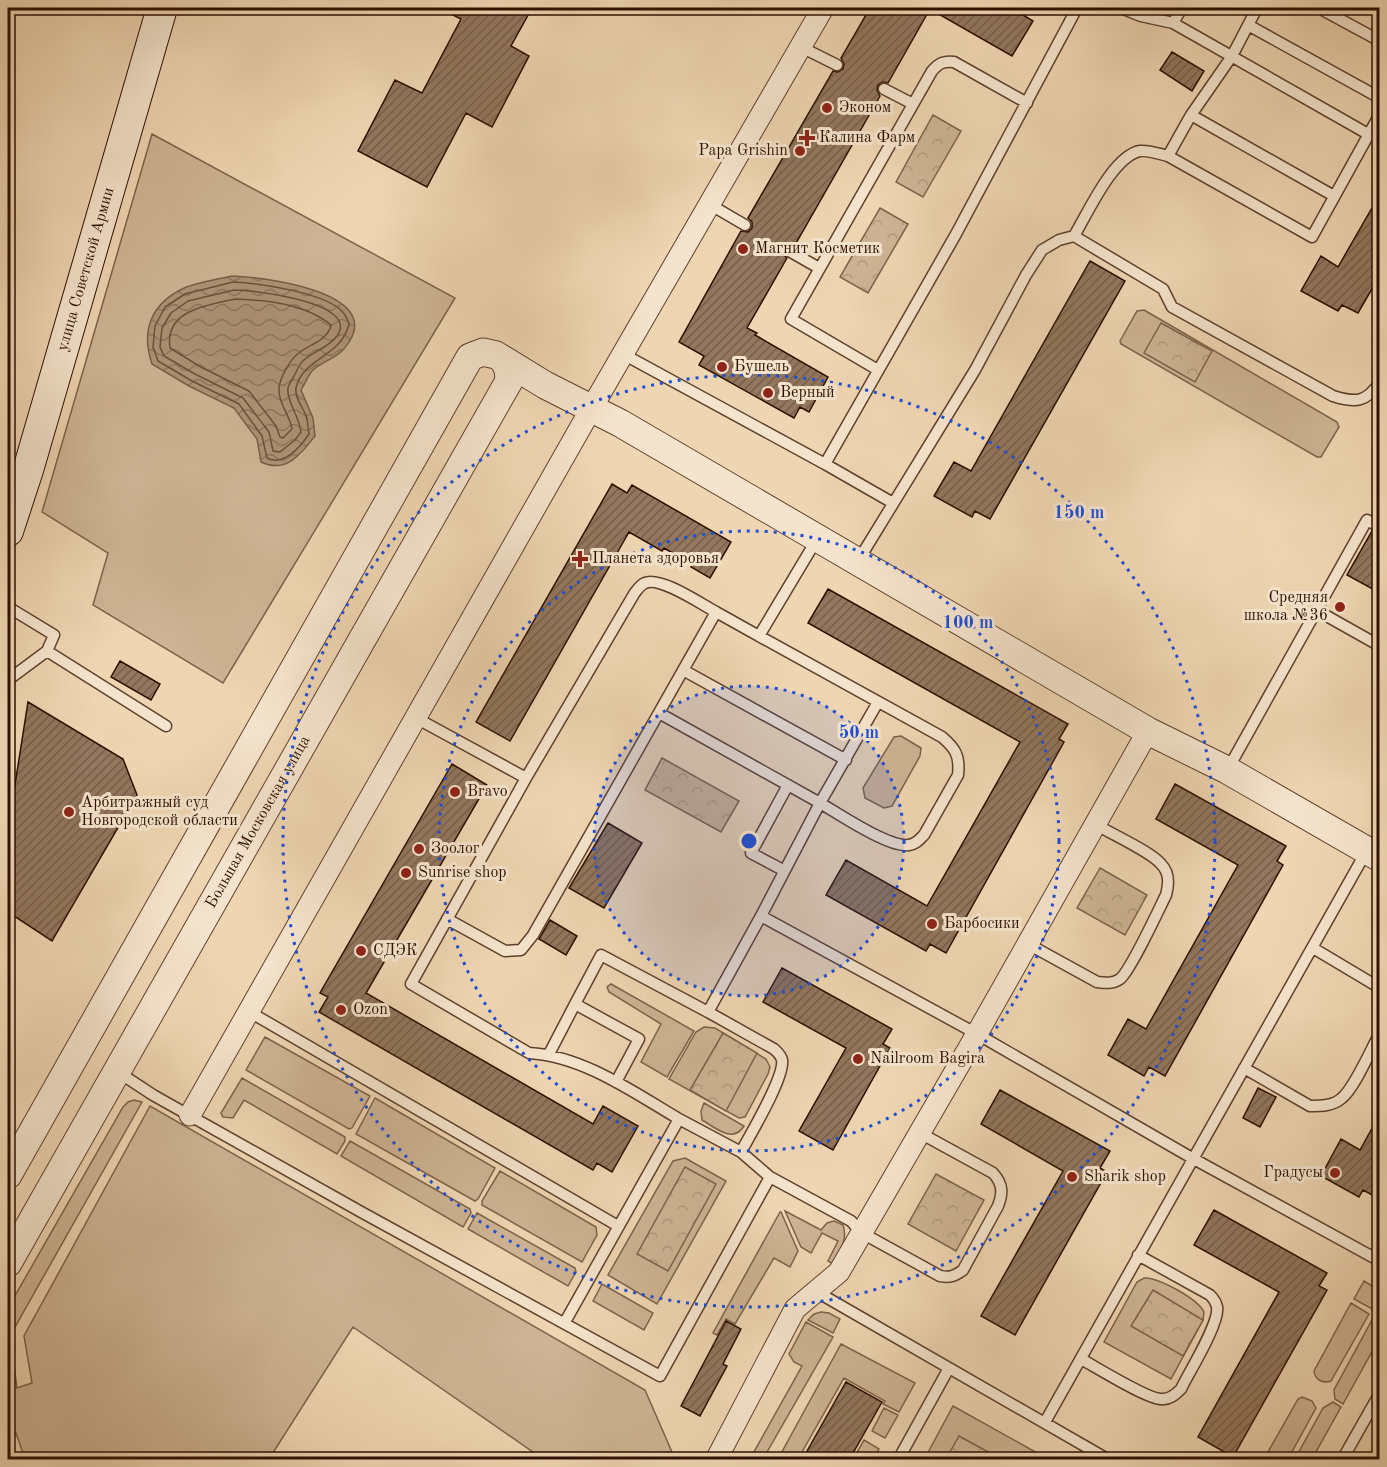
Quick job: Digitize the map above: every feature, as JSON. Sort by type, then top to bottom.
[{"type":"main road","name":"улица Советской Армии","points":[[8,531],[28,470],[162,8]]},
{"type":"street","points":[[190,1115],[591,409],[823,8]]},
{"type":"street","points":[[8,1175],[470,357],[483,352],[496,356],[507,371],[620,423],[1148,731],[1227,771],[1373,854]]},
{"type":"street","name":"Большая Московская улица","points":[[8,1263],[117,1072],[507,371]]},
{"type":"street","points":[[716,1460],[795,1309],[839,1272],[1148,731]]},
{"type":"lane","points":[[825,464],[1027,103],[1077,8]]},
{"type":"lane","points":[[1121,8],[1173,24],[1368,134]]},
{"type":"lane","points":[[1173,24],[1182,8]]},
{"type":"lane","points":[[1168,156],[1191,115],[1232,56],[1257,8]]},
{"type":"lane","points":[[1318,8],[1380,41]]},
{"type":"lane","points":[[1248,25],[1380,98]]},
{"type":"lane","points":[[801,47],[837,65]]},
{"type":"lane","points":[[878,370],[791,319],[819,268],[938,64],[954,62],[1027,103]]},
{"type":"lane","points":[[884,89],[913,104]]},
{"type":"lane","points":[[858,561],[975,370],[1026,274],[1042,250],[1059,240],[1074,236],[1114,170],[1125,157],[1140,151],[1168,156],[1312,237],[1380,114]]},
{"type":"lane","points":[[1191,115],[1334,196]]},
{"type":"lane","points":[[709,204],[745,225]]},
{"type":"lane","points":[[1074,236],[1163,289],[1172,307],[1333,396],[1351,402],[1368,396],[1380,382]]},
{"type":"lane","points":[[791,252],[819,268]]},
{"type":"lane","points":[[623,354],[893,503]]},
{"type":"lane","points":[[1227,771],[1367,520],[1380,527]]},
{"type":"lane","points":[[759,636],[817,538]]},
{"type":"lane","points":[[659,714],[891,843],[901,845],[917,843],[958,775],[958,754],[942,737],[716,612],[660,583],[645,583],[634,594],[526,778],[411,984],[529,1053],[549,1054],[616,1082],[741,1152],[770,1177],[852,1221],[862,1233],[940,1276],[957,1275],[963,1270],[998,1206],[1002,1196],[1002,1187],[999,1179],[993,1173],[920,1133]]},
{"type":"lane","points":[[8,607],[54,635],[47,651],[8,680]]},
{"type":"lane","points":[[1316,610],[1380,646]]},
{"type":"lane","points":[[447,919],[505,951],[521,950],[533,935],[716,612]]},
{"type":"lane","points":[[47,651],[166,726]]},
{"type":"lane","points":[[683,670],[846,760]]},
{"type":"lane","points":[[708,1012],[761,916],[783,870],[878,702]]},
{"type":"lane","points":[[416,718],[526,778]]},
{"type":"lane","points":[[783,870],[751,853],[788,785]]},
{"type":"lane","points":[[1028,944],[1097,982],[1115,981],[1127,971],[1166,895],[1169,884],[1167,874],[1162,864],[1152,857],[1095,824]]},
{"type":"lane","points":[[1045,1422],[1192,1158],[1313,948],[1373,854]]},
{"type":"lane","points":[[761,916],[1380,1261]]},
{"type":"lane","points":[[1313,948],[1380,988]]},
{"type":"lane","points":[[549,1054],[601,955],[774,1049],[782,1061],[780,1077],[741,1152]]},
{"type":"lane","points":[[575,1004],[639,1039],[616,1082]]},
{"type":"lane","points":[[248,1011],[618,1226]]},
{"type":"lane","points":[[1244,1068],[1310,1106],[1332,1103],[1342,1098],[1349,1089],[1380,1033]]},
{"type":"lane","points":[[117,1072],[363,1213],[660,1376],[770,1177]]},
{"type":"lane","points":[[565,1322],[679,1119]]},
{"type":"lane","points":[[1081,1359],[1147,1395],[1161,1399],[1173,1396],[1181,1389],[1213,1326],[1217,1307],[1215,1300],[1138,1255]]},
{"type":"lane","points":[[817,1292],[1106,1459]]},
{"type":"lane","points":[[898,1460],[949,1368]]},
{"type":"lane","points":[[1342,1460],[1380,1393]]},
{"type":"green space","points":[[933,115],[961,131],[923,197],[896,182]]},
{"type":"green space","points":[[152,134],[455,298],[223,683],[93,605],[108,553],[42,512]]},
{"type":"green space","points":[[880,208],[908,224],[868,293],[840,277]]},
{"type":"green space","points":[[1144,310],[1337,422],[1339,427],[1321,457],[1317,457],[1121,344],[1120,341],[1137,311]]},
{"type":"green space","points":[[1161,323],[1212,351],[1195,382],[1144,353]]},
{"type":"green space","points":[[901,736],[921,748],[920,756],[892,806],[884,808],[865,798],[863,788],[894,737]]},
{"type":"green space","points":[[662,758],[739,801],[721,832],[645,790]]},
{"type":"green space","points":[[1100,868],[1147,895],[1125,935],[1077,908]]},
{"type":"green space","points":[[611,984],[694,1031],[667,1077],[641,1062],[661,1024],[609,992],[607,987]]},
{"type":"green space","points":[[704,1027],[715,1028],[766,1059],[770,1067],[745,1117],[739,1118],[669,1079],[696,1032]]},
{"type":"green space","points":[[723,1033],[757,1053],[726,1111],[690,1090]]},
{"type":"green space","points":[[265,1037],[370,1096],[352,1128],[349,1129],[246,1070]]},
{"type":"green space","points":[[242,1078],[345,1137],[337,1154],[244,1100],[233,1118],[223,1117],[221,1113]]},
{"type":"green space","points":[[375,1098],[495,1168],[478,1199],[475,1201],[356,1134]]},
{"type":"green space","points":[[134,1100],[142,1102],[10,1336],[17,1388],[32,1383],[24,1336],[150,1106],[645,1390],[675,1459],[543,1459],[353,1327],[269,1459],[25,1459],[16,1433],[8,1420],[8,1308],[123,1107]]},
{"type":"green space","points":[[704,1103],[744,1126],[735,1134],[724,1133],[702,1120],[701,1111]]},
{"type":"green space","points":[[350,1141],[470,1209],[471,1213],[463,1227],[341,1156]]},
{"type":"green space","points":[[685,1158],[726,1181],[657,1304],[608,1275],[673,1161]]},
{"type":"green space","points":[[685,1167],[716,1184],[668,1271],[637,1254]]},
{"type":"green space","points":[[500,1171],[596,1227],[597,1235],[582,1262],[482,1205],[482,1201]]},
{"type":"green space","points":[[936,1174],[984,1200],[956,1251],[908,1224]]},
{"type":"green space","points":[[785,1211],[821,1230],[827,1223],[834,1221],[843,1225],[844,1241],[833,1264],[828,1261],[838,1241],[822,1233],[811,1253],[801,1247]]},
{"type":"green space","points":[[780,1212],[798,1251],[790,1267],[774,1258],[735,1324],[726,1319],[717,1335],[713,1333]]},
{"type":"green space","points":[[477,1213],[575,1268],[576,1272],[568,1286],[468,1229]]},
{"type":"green space","points":[[1144,1278],[1158,1281],[1177,1290],[1194,1301],[1204,1312],[1203,1320],[1171,1379],[1104,1342],[1137,1282]]},
{"type":"green space","points":[[1364,1281],[1379,1290],[1372,1309],[1354,1299]]},
{"type":"green space","points":[[602,1284],[653,1313],[644,1330],[593,1301]]},
{"type":"green space","points":[[1153,1290],[1203,1320],[1183,1356],[1131,1326]]},
{"type":"green space","points":[[1351,1303],[1369,1314],[1331,1381],[1322,1382],[1316,1377],[1314,1371]]},
{"type":"green space","points":[[829,1313],[840,1319],[833,1333],[808,1320],[814,1314]]},
{"type":"green space","points":[[1379,1319],[1379,1339],[1343,1404],[1335,1399],[1334,1390],[1372,1320]]},
{"type":"green space","points":[[806,1322],[833,1337],[763,1459],[750,1459],[802,1366],[794,1362],[789,1354]]},
{"type":"green space","points":[[841,1344],[915,1383],[899,1412],[883,1404],[885,1401],[844,1378],[798,1459],[778,1459]]},
{"type":"green space","points":[[1302,1397],[1312,1401],[1316,1408],[1288,1459],[1264,1459],[1298,1399]]},
{"type":"green space","points":[[1333,1402],[1341,1407],[1312,1459],[1295,1459],[1323,1408]]},
{"type":"green space","points":[[953,1406],[1048,1459],[924,1460]]},
{"type":"green space","points":[[884,1408],[898,1415],[885,1438],[872,1431]]},
{"type":"green space","points":[[959,1436],[1001,1459],[946,1459]]},
{"type":"green space","points":[[864,1440],[879,1449],[873,1459],[853,1459]]},
{"type":"water","points":[[232,276],[267,280],[314,290],[334,299],[349,310],[355,325],[345,347],[337,355],[313,370],[301,390],[313,418],[315,436],[292,460],[278,466],[261,462],[257,439],[234,408],[189,386],[152,364],[149,352],[148,330],[151,320],[162,303],[182,289]]},
{"type":"building","points":[[439,8],[532,8],[511,46],[529,56],[492,127],[466,113],[427,187],[358,151],[395,80],[422,93],[461,19]]},
{"type":"building","points":[[870,8],[1028,8],[1023,15],[1033,21],[1012,56],[930,9],[888,83],[883,82],[878,85],[877,90],[880,96],[795,245],[788,245],[784,249],[784,255],[787,258],[747,328],[757,333],[755,335],[828,377],[809,412],[800,407],[794,418],[699,365],[704,356],[679,342],[741,231],[748,232],[752,228],[752,222],[748,218],[833,71],[838,72],[843,69],[844,64],[841,58]]},
{"type":"building","points":[[1172,52],[1204,71],[1192,91],[1160,70]]},
{"type":"building","points":[[1380,194],[1380,275],[1358,313],[1342,305],[1338,311],[1301,291],[1321,256],[1338,267]]},
{"type":"building","points":[[1090,261],[1125,281],[990,519],[975,511],[972,517],[934,496],[954,462],[971,471]]},
{"type":"building","points":[[612,484],[627,493],[632,485],[731,542],[710,578],[691,567],[692,564],[664,548],[662,551],[629,532],[510,741],[476,722]]},
{"type":"building","points":[[1372,531],[1380,534],[1380,593],[1347,575]]},
{"type":"building","points":[[828,589],[1068,724],[1059,739],[1064,742],[946,953],[930,944],[926,951],[826,895],[846,860],[927,906],[1020,742],[808,623]]},
{"type":"building","points":[[120,661],[160,684],[151,700],[111,677]]},
{"type":"building","name":"Арбитражный суд Новгородской области","points":[[28,702],[123,759],[137,795],[52,941],[8,912],[8,829]]},
{"type":"building","points":[[452,764],[487,785],[366,993],[593,1124],[603,1106],[638,1126],[612,1172],[597,1163],[593,1170],[319,1012],[328,997],[320,993]]},
{"type":"building","points":[[1175,784],[1286,846],[1277,861],[1283,865],[1165,1076],[1149,1067],[1144,1076],[1108,1055],[1128,1019],[1146,1029],[1238,865],[1156,819]]},
{"type":"building","points":[[608,823],[642,843],[604,908],[569,888]]},
{"type":"building","points":[[550,920],[577,936],[566,955],[539,939]]},
{"type":"building","points":[[782,968],[892,1029],[883,1044],[890,1048],[833,1150],[799,1131],[846,1048],[763,1002]]},
{"type":"building","points":[[1258,1088],[1276,1097],[1260,1127],[1243,1118]]},
{"type":"building","points":[[1000,1090],[1110,1151],[1100,1168],[1107,1172],[1015,1335],[981,1316],[1063,1171],[981,1124]]},
{"type":"building","points":[[1380,1114],[1380,1199],[1363,1190],[1359,1197],[1321,1176],[1341,1139],[1360,1150]]},
{"type":"building","points":[[1214,1210],[1327,1273],[1319,1286],[1327,1290],[1233,1457],[1198,1437],[1279,1292],[1194,1245]]},
{"type":"building","points":[[726,1321],[741,1329],[723,1364],[727,1366],[700,1416],[681,1406]]},
{"type":"building","points":[[846,1382],[882,1402],[849,1460],[802,1460]]},
{"type":"place","name":"Эконом","points":[[827,108]]},
{"type":"place","name":"Калина Фарм","points":[[807,138]]},
{"type":"place","name":"Papa Grishin","points":[[800,151]]},
{"type":"place","name":"Магнит Косметик","points":[[743,249]]},
{"type":"place","name":"Бушель","points":[[722,367]]},
{"type":"place","name":"Верный","points":[[768,393]]},
{"type":"place","name":"Планета здоровья","points":[[580,559]]},
{"type":"place","name":"Средняя школа №36","points":[[1340,607]]},
{"type":"place","name":"Bravo","points":[[455,792]]},
{"type":"place","name":"Арбитражный суд Новгородской области","points":[[69,812]]},
{"type":"place","name":"Зоолог","points":[[419,849]]},
{"type":"place","name":"Sunrise shop","points":[[406,873]]},
{"type":"place","name":"Барбосики","points":[[932,924]]},
{"type":"place","name":"СДЭК","points":[[361,951]]},
{"type":"place","name":"Ozon","points":[[341,1010]]},
{"type":"place","name":"Nailroom Bagira","points":[[858,1059]]},
{"type":"place","name":"Градусы","points":[[1335,1173]]},
{"type":"place","name":"Sharik shop","points":[[1072,1177]]}]
